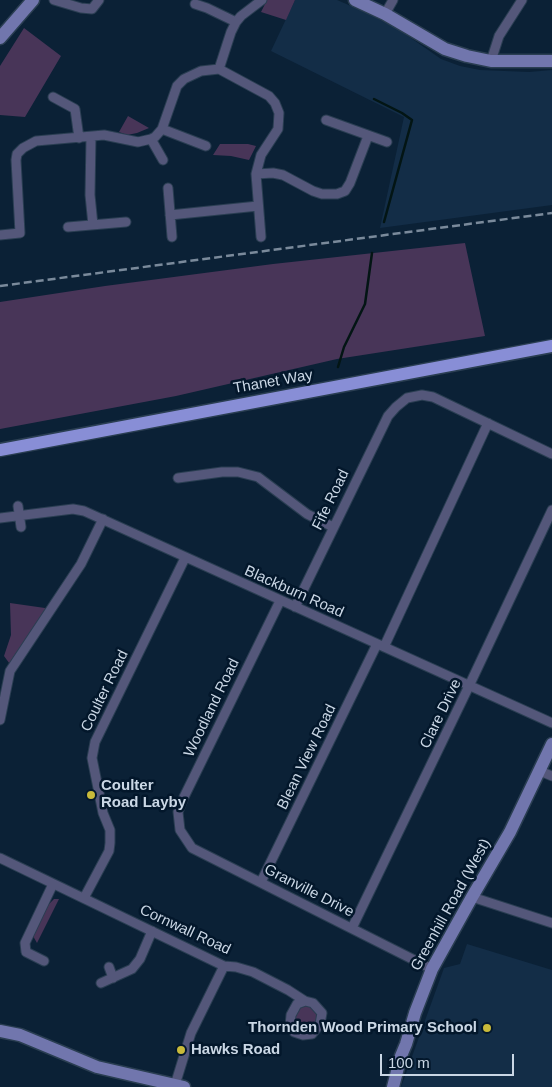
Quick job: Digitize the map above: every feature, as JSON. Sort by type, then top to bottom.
[{"type":"main road","name":"Thanet Way","points":[[0,450],[552,346]]},
{"type":"street","points":[[0,38],[32,0]]},
{"type":"street","points":[[54,0],[81,8],[92,9],[99,0]]},
{"type":"street","points":[[218,69],[236,22],[262,0]]},
{"type":"street","points":[[354,0],[385,14],[445,49],[467,56],[491,61],[552,61]]},
{"type":"street","points":[[385,14],[393,0]]},
{"type":"street","points":[[491,61],[499,36],[522,0]]},
{"type":"street","points":[[195,4],[236,22]]},
{"type":"street","points":[[0,235],[20,233],[16,160],[23,148],[36,141],[91,138],[104,135],[138,142],[151,139],[162,129],[177,86],[184,79],[201,71],[218,69],[269,96],[278,109],[280,119],[278,129],[261,155],[256,174],[261,237]]},
{"type":"street","points":[[53,97],[75,109],[79,138]]},
{"type":"street","points":[[326,120],[387,142]]},
{"type":"street","points":[[162,129],[206,146]]},
{"type":"street","points":[[256,174],[273,173],[283,175],[322,194],[337,194],[345,191],[350,183],[368,136]]},
{"type":"street","points":[[91,138],[90,195],[93,225]]},
{"type":"street","points":[[151,139],[163,160]]},
{"type":"street","points":[[168,188],[172,237]]},
{"type":"street","points":[[170,215],[258,206]]},
{"type":"street","points":[[68,227],[126,222]]},
{"type":"street","name":"Fife Road","points":[[295,607],[388,416],[396,407],[407,398],[422,395],[433,397],[488,423]]},
{"type":"street","points":[[488,423],[552,454]]},
{"type":"street","name":"Blean View Road","points":[[261,882],[380,646],[488,423]]},
{"type":"street","points":[[185,480],[222,472],[238,472],[258,477],[308,514],[333,527]]},
{"type":"street","points":[[18,506],[22,527]]},
{"type":"street","name":"Blackburn Road","points":[[0,518],[73,508],[84,511],[552,723]]},
{"type":"street","name":"Clare Drive","points":[[352,928],[552,510]]},
{"type":"street","points":[[0,720],[10,671],[81,564],[102,519]]},
{"type":"street","name":"Coulter Road","points":[[84,898],[109,851],[110,843],[110,830],[103,813],[92,758],[96,742],[186,558]]},
{"type":"street","name":"Woodland Road","points":[[180,830],[178,812],[184,797],[280,601]]},
{"type":"street","name":"Greenhill Road (West)","points":[[393,1087],[400,1056],[432,970],[472,897],[546,773],[552,744]]},
{"type":"street","name":"Granville Drive","points":[[180,830],[192,848],[432,970]]},
{"type":"street","name":"Cornwall Road","points":[[0,858],[10,865],[84,898],[224,966],[236,966],[253,972],[305,1001]]},
{"type":"street","points":[[44,961],[26,952],[25,943],[53,884]]},
{"type":"street","points":[[472,897],[552,923]]},
{"type":"street","points":[[102,983],[132,969],[140,959],[152,931]]},
{"type":"street","points":[[0,1031],[20,1035],[97,1067],[180,1086],[191,1033],[224,966]]},
{"type":"street","points":[[108,967],[113,978]]},
{"type":"shaded area","points":[[267,0],[295,0],[286,20],[261,12]]},
{"type":"shaded area","points":[[295,0],[337,0],[398,29],[441,59],[460,66],[480,70],[529,72],[552,70],[552,205],[380,228],[404,117],[271,51]]},
{"type":"shaded area","points":[[24,28],[61,56],[25,117],[0,115],[0,66]]},
{"type":"shaded area","points":[[128,116],[149,128],[127,135],[119,132]]},
{"type":"shaded area","points":[[220,144],[248,144],[256,146],[249,160],[213,155]]},
{"type":"shaded area","points":[[465,243],[485,336],[337,359],[176,396],[0,429],[0,302],[273,264]]},
{"type":"shaded area","points":[[10,603],[52,609],[12,667],[4,656],[11,635]]},
{"type":"shaded area","points":[[54,899],[59,899],[37,943],[33,936],[48,905]]},
{"type":"shaded area","name":"Thornden Wood Primary School","points":[[467,944],[552,970],[552,1087],[401,1087],[444,968],[460,964]]},
{"type":"shaded area","points":[[305,1001],[322,1013],[312,1034],[294,1032],[291,1015]]},
{"type":"waterway","points":[[374,99],[412,120],[384,222]]},
{"type":"waterway","points":[[338,367],[344,347],[365,304],[372,253]]},
{"type":"railway","points":[[0,286],[552,213]]},
{"type":"place","name":"Coulter Road Layby","points":[[91,795]]},
{"type":"place","name":"Thornden Wood Primary School","points":[[487,1028]]},
{"type":"place","name":"Hawks Road","points":[[181,1050]]}]
